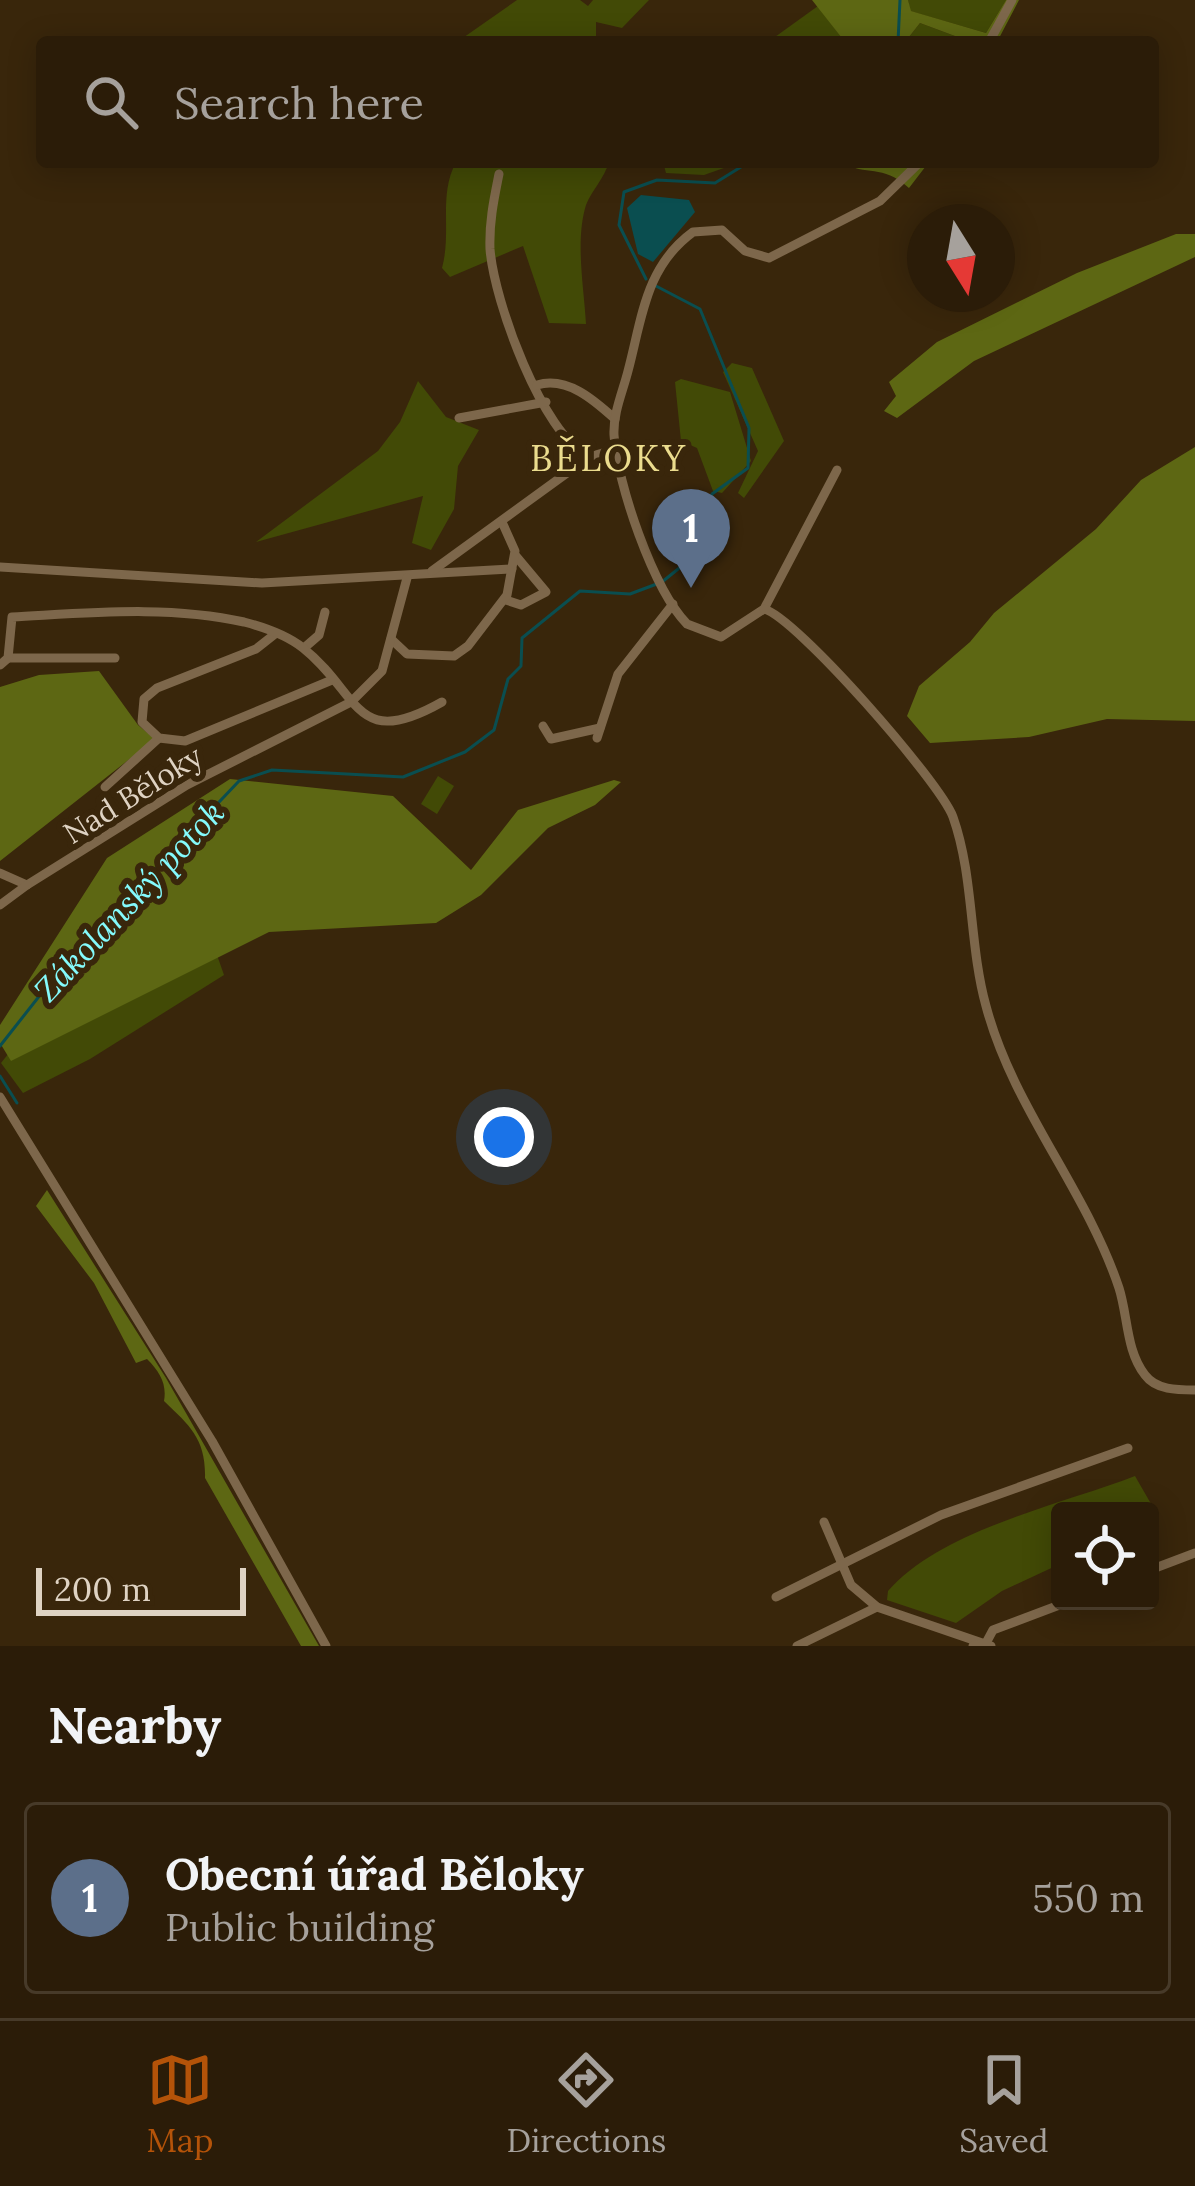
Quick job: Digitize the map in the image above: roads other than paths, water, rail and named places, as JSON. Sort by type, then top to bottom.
[{"type":"street","points":[[992,36],[1012,0]]},
{"type":"street","points":[[837,470],[764,609],[715,638],[687,624],[631,512],[616,449],[615,419],[639,312],[650,284],[681,242],[711,227],[745,251],[769,258],[880,201],[914,168]]},
{"type":"street","points":[[499,174],[490,217],[490,254],[518,350],[569,447],[589,457]]},
{"type":"street","points":[[537,385],[550,381],[620,400]]},
{"type":"street","points":[[587,394],[615,419]]},
{"type":"street","points":[[459,418],[546,402]]},
{"type":"street","points":[[426,574],[589,457],[616,449]]},
{"type":"street","points":[[502,522],[514,555],[545,592],[521,605],[506,600]]},
{"type":"street","points":[[391,639],[407,654],[454,656],[506,600],[514,555]]},
{"type":"street","points":[[0,567],[262,583],[512,569]]},
{"type":"street","points":[[351,702],[382,671],[407,578]]},
{"type":"street","points":[[543,726],[551,739],[599,733],[618,674],[673,604]]},
{"type":"street","points":[[764,609],[797,629],[948,807],[958,839],[977,970],[1004,1062],[1107,1256],[1136,1359],[1147,1378],[1161,1387],[1195,1390]]},
{"type":"street","points":[[115,658],[4,662],[12,617],[105,612],[225,619],[304,648],[367,720],[385,724],[416,717],[442,702]]},
{"type":"street","points":[[304,648],[319,634],[326,612]]},
{"type":"street","name":"Nad Běloky","points":[[275,634],[256,649],[157,688],[144,699],[142,722],[159,738],[185,742],[332,680]]},
{"type":"street","name":"Nad Běloky","points":[[0,905],[65,866],[116,827],[351,702]]},
{"type":"street","name":"Nad Běloky","points":[[105,788],[159,738]]},
{"type":"street","points":[[0,873],[27,885]]},
{"type":"street","points":[[0,1097],[212,1441],[326,1646]]},
{"type":"street","points":[[776,1597],[940,1515],[1128,1448]]},
{"type":"street","points":[[824,1522],[851,1585],[877,1607],[988,1645]]},
{"type":"street","points":[[1159,1567],[1195,1553]]},
{"type":"street","points":[[796,1646],[877,1607]]},
{"type":"street","points":[[988,1645],[993,1630],[1051,1608]]},
{"type":"street","points":[[973,1646],[988,1645]]},
{"type":"water","points":[[641,195],[689,200],[695,212],[653,262],[638,254],[627,208]]},
{"type":"waterway","name":"Zákolanský potok","points":[[898,36],[900,0]]},
{"type":"waterway","name":"Zákolanský potok","points":[[646,279],[619,225],[624,192],[657,180],[715,183],[739,168]]},
{"type":"waterway","name":"Zákolanský potok","points":[[0,1046],[59,971],[239,781],[272,770],[403,777],[465,752],[494,730],[508,679],[521,666],[522,638],[580,591],[630,594],[662,582],[688,561],[712,494],[748,468],[749,428],[700,309],[656,286]]},
{"type":"waterway","points":[[0,1076],[17,1103]]},
{"type":"place","name":"Obecní úřad Běloky","points":[[691,588]]},
{"type":"district","name":"BĚLOKY","points":[[609,458]]}]
